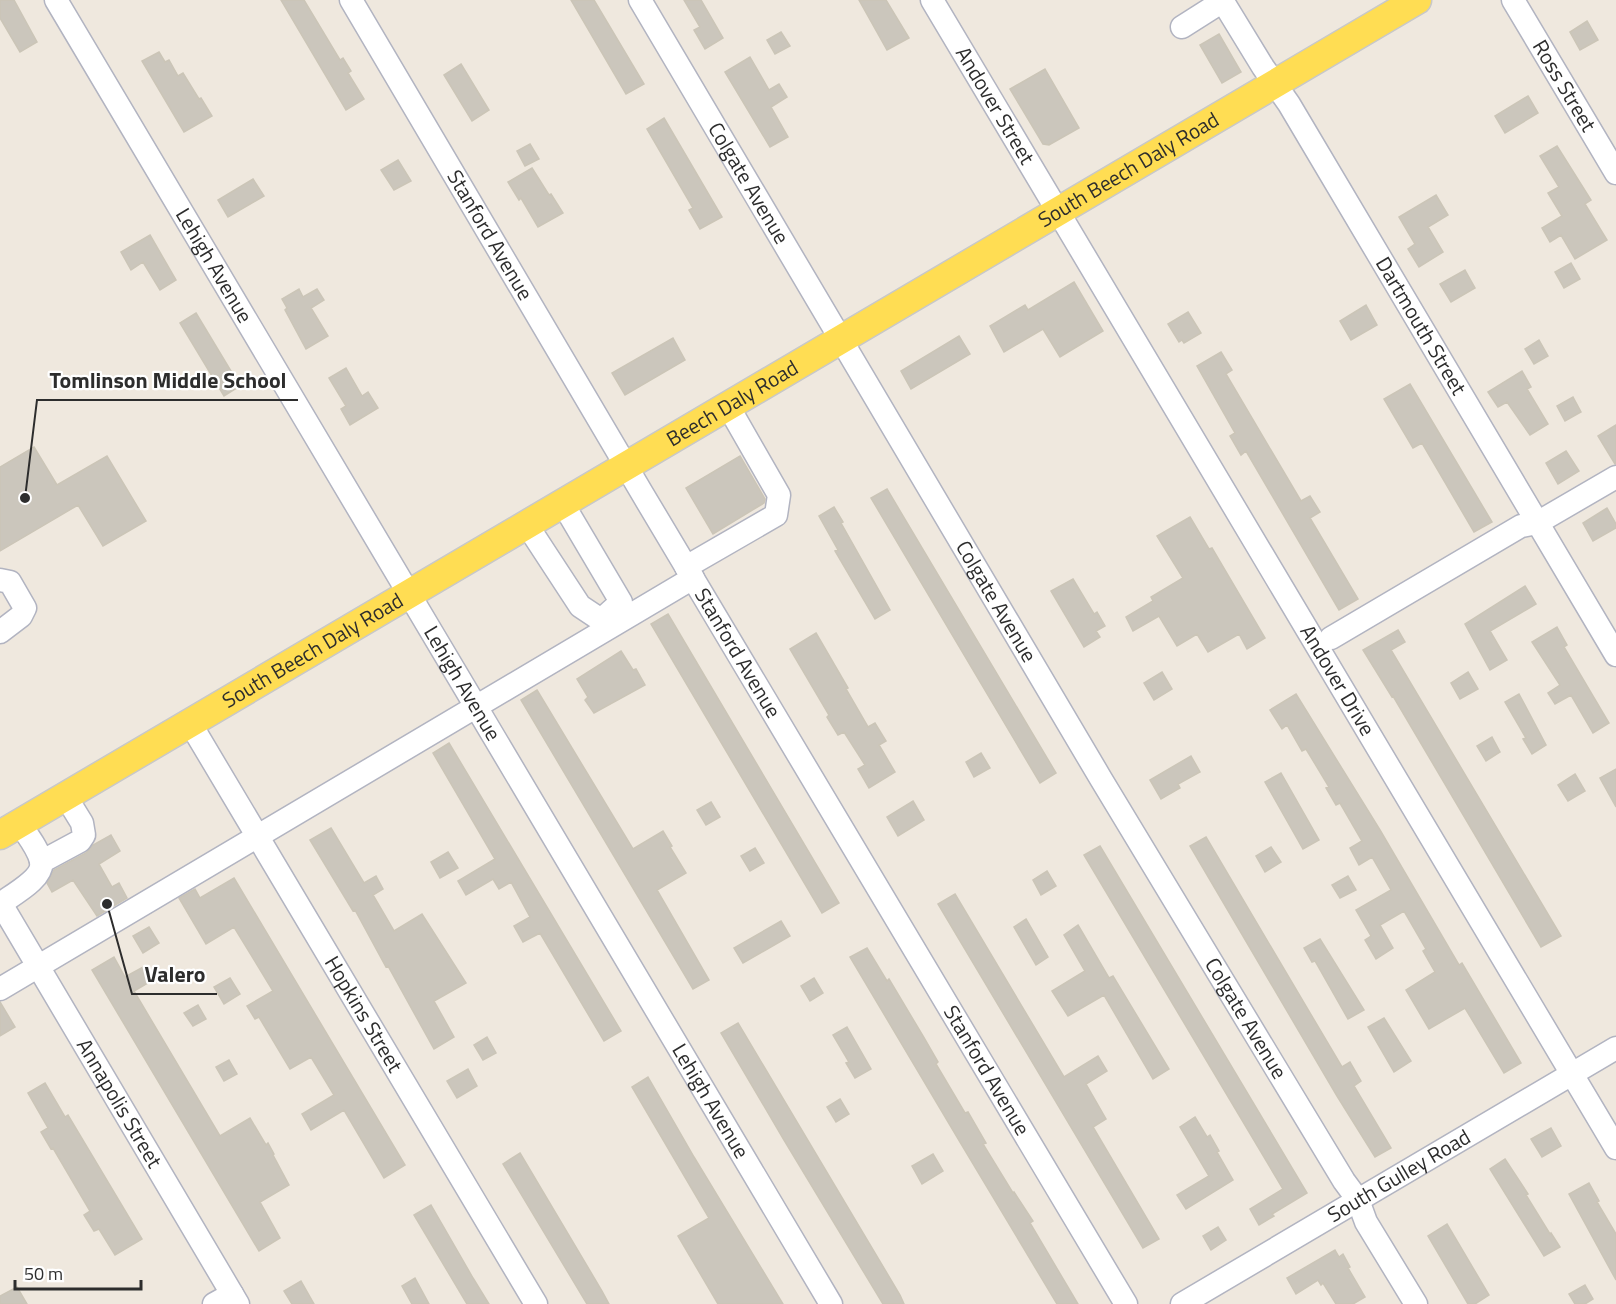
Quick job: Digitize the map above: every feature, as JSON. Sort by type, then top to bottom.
[{"type":"main road","name":"South Beech Daly Road","points":[[841,340],[1417,0]]},
{"type":"main road","name":"Beech Daly Road","points":[[626,466],[841,340]]},
{"type":"main road","name":"South Beech Daly Road","points":[[10,829],[626,466]]},
{"type":"street","name":"Lehigh Avenue","points":[[56,0],[831,1304]]},
{"type":"street","name":"Stanford Avenue","points":[[351,0],[1126,1304]]},
{"type":"street","name":"Colgate Avenue","points":[[640,0],[1101,779],[1338,1171],[1358,1200],[1366,1222],[1416,1304]]},
{"type":"street","name":"Andover Street","points":[[932,0],[1057,212]]},
{"type":"street","name":"Dartmouth Street","points":[[1223,0],[1263,68],[1289,104],[1616,655]]},
{"type":"street","points":[[1182,27],[1223,0]]},
{"type":"street","name":"Ross Street","points":[[1513,0],[1616,173]]},
{"type":"street","name":"Andover Drive","points":[[1057,212],[1080,247],[1616,1148]]},
{"type":"street","points":[[0,989],[257,835],[476,708],[690,573],[776,515],[779,495],[728,406]]},
{"type":"street","points":[[1331,638],[1521,526],[1537,523],[1616,477]]},
{"type":"street","points":[[527,525],[580,606],[601,620],[621,602],[563,504]]},
{"type":"street","points":[[0,580],[10,582],[25,608],[21,616],[0,632]]},
{"type":"street","name":"Hopkins Street","points":[[190,723],[536,1304]]},
{"type":"street","points":[[0,903],[36,878],[41,862],[80,842],[84,835],[82,823],[66,797]]},
{"type":"street","points":[[10,829],[41,862]]},
{"type":"street","name":"Annapolis Street","points":[[0,903],[228,1301]]},
{"type":"street","name":"South Gulley Road","points":[[1182,1304],[1616,1048]]},
{"type":"building","points":[[0,0],[14,0],[37,42],[20,52],[0,18]]},
{"type":"building","points":[[281,0],[304,0],[340,60],[343,58],[351,71],[348,73],[364,99],[346,110]]},
{"type":"building","points":[[571,0],[594,0],[644,84],[626,94]]},
{"type":"building","points":[[684,0],[701,0],[723,38],[705,49],[694,30],[700,27]]},
{"type":"building","points":[[859,0],[886,0],[909,38],[887,50]]},
{"type":"building","points":[[1587,21],[1598,40],[1580,50],[1570,32]]},
{"type":"building","points":[[781,32],[790,46],[775,54],[767,40]]},
{"type":"building","points":[[1219,34],[1241,72],[1222,83],[1200,45]]},
{"type":"building","points":[[159,52],[165,62],[169,60],[178,76],[183,73],[212,116],[184,132],[142,61]]},
{"type":"building","points":[[750,57],[769,90],[779,84],[787,97],[771,107],[788,137],[770,147],[725,72]]},
{"type":"building","points":[[461,64],[489,110],[472,121],[444,75]]},
{"type":"building","points":[[1045,69],[1079,128],[1049,145],[1043,144],[1010,89]]},
{"type":"building","points":[[1528,96],[1538,113],[1505,133],[1495,116]]},
{"type":"building","points":[[664,118],[722,217],[700,229],[689,210],[693,208],[647,129]]},
{"type":"building","points":[[530,144],[539,159],[525,166],[517,151]]},
{"type":"building","points":[[1557,146],[1591,200],[1585,204],[1607,240],[1575,259],[1561,235],[1550,242],[1542,228],[1562,216],[1548,193],[1559,187],[1540,156]]},
{"type":"building","points":[[398,160],[411,181],[394,190],[381,170]]},
{"type":"building","points":[[532,168],[563,213],[538,227],[521,198],[519,200],[508,182]]},
{"type":"building","points":[[253,179],[264,196],[228,217],[218,200]]},
{"type":"building","points":[[1436,195],[1448,215],[1428,227],[1443,252],[1419,267],[1408,249],[1415,244],[1399,217]]},
{"type":"building","points":[[150,235],[176,280],[160,290],[143,262],[131,270],[121,252]]},
{"type":"building","points":[[1571,263],[1580,279],[1564,288],[1555,272]]},
{"type":"building","points":[[1465,270],[1475,288],[1451,302],[1440,284]]},
{"type":"building","points":[[1074,282],[1103,331],[1060,357],[1043,329],[1004,352],[990,326],[1025,305],[1028,310]]},
{"type":"building","points":[[299,289],[303,297],[317,289],[324,300],[311,308],[328,336],[306,349],[285,310],[287,308],[282,299]]},
{"type":"building","points":[[1366,305],[1377,325],[1351,340],[1340,321]]},
{"type":"building","points":[[1188,312],[1201,333],[1184,343],[1182,340],[1179,342],[1168,324]]},
{"type":"building","points":[[196,313],[240,386],[224,396],[180,323]]},
{"type":"building","points":[[959,336],[970,354],[911,389],[901,371]]},
{"type":"building","points":[[673,338],[685,360],[625,395],[612,373]]},
{"type":"building","points":[[1539,340],[1548,356],[1534,364],[1525,349]]},
{"type":"building","points":[[1221,352],[1232,370],[1226,374],[1301,501],[1310,496],[1320,512],[1310,518],[1358,599],[1339,610],[1246,451],[1241,455],[1230,436],[1235,433],[1197,366]]},
{"type":"building","points":[[346,368],[362,396],[368,392],[378,408],[350,425],[341,409],[346,406],[329,378]]},
{"type":"building","points":[[1522,371],[1531,387],[1527,389],[1548,424],[1530,435],[1507,402],[1498,407],[1488,392]]},
{"type":"building","points":[[1410,384],[1492,522],[1474,532],[1422,443],[1413,448],[1384,399]]},
{"type":"building","points":[[1573,397],[1581,412],[1565,421],[1557,406]]},
{"type":"building","points":[[1616,425],[1616,464],[1615,464],[1598,436]]},
{"type":"building","points":[[34,447],[57,485],[107,456],[146,521],[103,546],[78,505],[0,551],[0,467]]},
{"type":"building","points":[[1566,451],[1579,471],[1558,484],[1546,463]]},
{"type":"building","points":[[740,456],[765,499],[764,503],[713,534],[686,488]]},
{"type":"building","points":[[887,489],[1056,773],[1040,783],[871,498]]},
{"type":"building","points":[[834,507],[890,610],[875,619],[835,551],[838,550],[819,516]]},
{"type":"building","points":[[1607,508],[1616,528],[1593,541],[1583,523]]},
{"type":"building","points":[[1190,517],[1209,549],[1212,548],[1265,638],[1247,649],[1239,634],[1208,652],[1197,634],[1177,646],[1159,616],[1133,631],[1126,617],[1153,601],[1151,597],[1183,578],[1157,536]]},
{"type":"building","points":[[1073,579],[1094,614],[1097,612],[1105,626],[1096,631],[1100,637],[1084,647],[1051,591]]},
{"type":"building","points":[[1525,586],[1536,604],[1490,631],[1507,660],[1490,670],[1465,624]]},
{"type":"building","points":[[668,614],[839,903],[822,913],[651,624]]},
{"type":"building","points":[[1557,627],[1567,645],[1564,647],[1609,723],[1593,733],[1571,695],[1555,704],[1548,693],[1560,685],[1532,642]]},
{"type":"building","points":[[1398,630],[1405,642],[1391,650],[1561,936],[1541,947],[1393,696],[1363,650]]},
{"type":"building","points":[[816,633],[868,727],[875,723],[886,741],[879,745],[895,772],[869,788],[858,769],[865,765],[844,732],[838,735],[827,717],[829,715],[790,649]]},
{"type":"building","points":[[621,651],[633,670],[636,669],[645,685],[594,713],[585,700],[588,697],[577,679]]},
{"type":"building","points":[[1162,672],[1172,689],[1154,700],[1144,683]]},
{"type":"building","points":[[1468,672],[1478,689],[1460,699],[1451,683]]},
{"type":"building","points":[[537,690],[633,849],[663,831],[672,846],[670,847],[686,873],[657,890],[709,980],[693,989],[521,700]]},
{"type":"building","points":[[1296,694],[1380,830],[1459,965],[1462,963],[1521,1063],[1504,1073],[1465,1008],[1429,1029],[1406,990],[1435,972],[1423,951],[1426,949],[1404,911],[1380,925],[1393,948],[1376,959],[1365,940],[1371,936],[1356,910],[1391,890],[1372,857],[1359,865],[1350,848],[1362,841],[1340,803],[1336,805],[1326,788],[1329,787],[1306,749],[1302,751],[1287,725],[1282,729],[1270,710]]},
{"type":"building","points":[[1519,694],[1546,745],[1532,754],[1523,739],[1526,738],[1505,702]]},
{"type":"building","points":[[1492,737],[1500,752],[1486,761],[1477,746]]},
{"type":"building","points":[[449,743],[621,1031],[604,1041],[540,933],[523,942],[514,926],[530,917],[511,882],[499,889],[493,879],[466,895],[458,881],[495,859],[433,753]]},
{"type":"building","points":[[981,753],[990,768],[974,777],[966,762]]},
{"type":"building","points":[[1191,756],[1200,772],[1178,784],[1180,788],[1161,799],[1150,780]]},
{"type":"building","points":[[1616,769],[1616,807],[1600,778]]},
{"type":"building","points":[[1281,773],[1319,840],[1303,849],[1265,782]]},
{"type":"building","points":[[1575,774],[1585,791],[1568,801],[1558,785]]},
{"type":"building","points":[[913,801],[924,820],[898,836],[887,817]]},
{"type":"building","points":[[711,802],[720,817],[706,825],[697,810]]},
{"type":"building","points":[[331,828],[364,883],[376,876],[383,889],[373,895],[394,931],[422,914],[466,983],[434,1001],[454,1037],[434,1049],[355,910],[353,911],[310,840]]},
{"type":"building","points":[[111,835],[120,851],[99,864],[112,887],[119,883],[127,898],[97,916],[73,880],[52,892],[47,883],[54,870],[86,853],[93,845]]},
{"type":"building","points":[[1206,837],[1342,1067],[1350,1062],[1361,1081],[1354,1086],[1391,1148],[1375,1157],[1190,846]]},
{"type":"building","points":[[1100,846],[1307,1193],[1272,1214],[1274,1216],[1259,1225],[1250,1209],[1283,1189],[1084,855]]},
{"type":"building","points":[[1271,847],[1281,862],[1265,872],[1256,856]]},
{"type":"building","points":[[755,848],[764,863],[750,871],[741,856]]},
{"type":"building","points":[[448,852],[458,868],[440,878],[431,862]]},
{"type":"building","points":[[1047,871],[1056,886],[1041,895],[1033,880]]},
{"type":"building","points":[[1348,876],[1356,890],[1340,898],[1332,885]]},
{"type":"building","points":[[234,878],[405,1165],[384,1178],[344,1110],[311,1130],[302,1114],[334,1095],[311,1057],[290,1069],[259,1017],[255,1019],[247,1006],[273,991],[234,927],[206,944],[179,898],[195,889],[200,898]]},
{"type":"building","points":[[955,894],[1064,1077],[1098,1056],[1107,1071],[1086,1084],[1106,1119],[1093,1127],[1159,1239],[1143,1248],[938,904]]},
{"type":"building","points":[[1026,919],[1048,957],[1036,965],[1014,927]]},
{"type":"building","points":[[781,921],[790,936],[743,963],[734,948]]},
{"type":"building","points":[[1078,925],[1109,978],[1113,976],[1169,1069],[1153,1079],[1104,995],[1068,1016],[1052,991],[1085,971],[1064,935]]},
{"type":"building","points":[[149,927],[159,943],[143,953],[133,936]]},
{"type":"building","points":[[1320,939],[1364,1010],[1348,1019],[1315,961],[1312,962],[1304,948]]},
{"type":"building","points":[[867,948],[887,981],[889,979],[923,1036],[938,1062],[936,1064],[965,1113],[968,1112],[986,1143],[983,1144],[1033,1221],[1030,1223],[1078,1304],[1057,1304],[850,957]]},
{"type":"building","points":[[114,957],[125,977],[145,966],[153,980],[134,991],[220,1136],[250,1118],[274,1154],[289,1185],[260,1202],[280,1238],[259,1251],[92,970]]},
{"type":"building","points":[[230,978],[240,994],[224,1004],[214,987]]},
{"type":"building","points":[[814,978],[823,993],[810,1001],[801,986]]},
{"type":"building","points":[[0,1002],[15,1027],[0,1036]]},
{"type":"building","points":[[198,1005],[206,1019],[193,1026],[184,1013]]},
{"type":"building","points":[[1384,1018],[1411,1061],[1394,1072],[1368,1027]]},
{"type":"building","points":[[738,1023],[904,1304],[883,1304],[784,1140],[721,1033]]},
{"type":"building","points":[[847,1027],[871,1069],[855,1078],[846,1063],[849,1062],[833,1035]]},
{"type":"building","points":[[487,1037],[496,1053],[483,1060],[474,1045]]},
{"type":"building","points":[[229,1060],[237,1074],[224,1081],[216,1067]]},
{"type":"building","points":[[468,1069],[477,1086],[457,1098],[447,1081]]},
{"type":"building","points":[[648,1077],[783,1304],[718,1304],[678,1236],[709,1218],[632,1087]]},
{"type":"building","points":[[45,1083],[65,1117],[68,1115],[142,1239],[115,1255],[99,1229],[94,1231],[84,1215],[90,1211],[41,1132],[48,1128],[28,1093]]},
{"type":"building","points":[[840,1099],[849,1114],[836,1122],[827,1107]]},
{"type":"building","points":[[1195,1117],[1207,1137],[1210,1135],[1233,1180],[1186,1209],[1177,1195],[1209,1176],[1180,1127]]},
{"type":"building","points":[[1551,1128],[1561,1146],[1542,1157],[1531,1139]]},
{"type":"building","points":[[520,1153],[609,1304],[587,1304],[503,1164]]},
{"type":"building","points":[[933,1154],[943,1171],[922,1184],[912,1166]]},
{"type":"building","points":[[1505,1159],[1560,1247],[1544,1256],[1490,1169]]},
{"type":"building","points":[[1589,1183],[1599,1201],[1597,1202],[1616,1234],[1616,1280],[1569,1194]]},
{"type":"building","points":[[431,1205],[489,1304],[467,1304],[414,1215]]},
{"type":"building","points":[[1447,1224],[1489,1295],[1475,1304],[1468,1304],[1428,1236]]},
{"type":"building","points":[[1218,1227],[1226,1240],[1211,1250],[1203,1236]]},
{"type":"building","points":[[1335,1250],[1339,1257],[1343,1254],[1350,1267],[1348,1268],[1365,1297],[1353,1304],[1336,1304],[1323,1283],[1321,1285],[1318,1280],[1296,1294],[1287,1278]]},
{"type":"building","points":[[415,1278],[429,1304],[412,1304],[402,1286]]},
{"type":"building","points":[[301,1281],[314,1304],[292,1304],[284,1291]]},
{"type":"building","points":[[1585,1285],[1593,1299],[1585,1304],[1575,1304],[1569,1294]]},
{"type":"building","points":[[17,1287],[27,1304],[0,1304],[0,1296]]},
{"type":"place","name":"Tomlinson Middle School","points":[[25,498]]},
{"type":"place","name":"Valero","points":[[107,904]]}]
